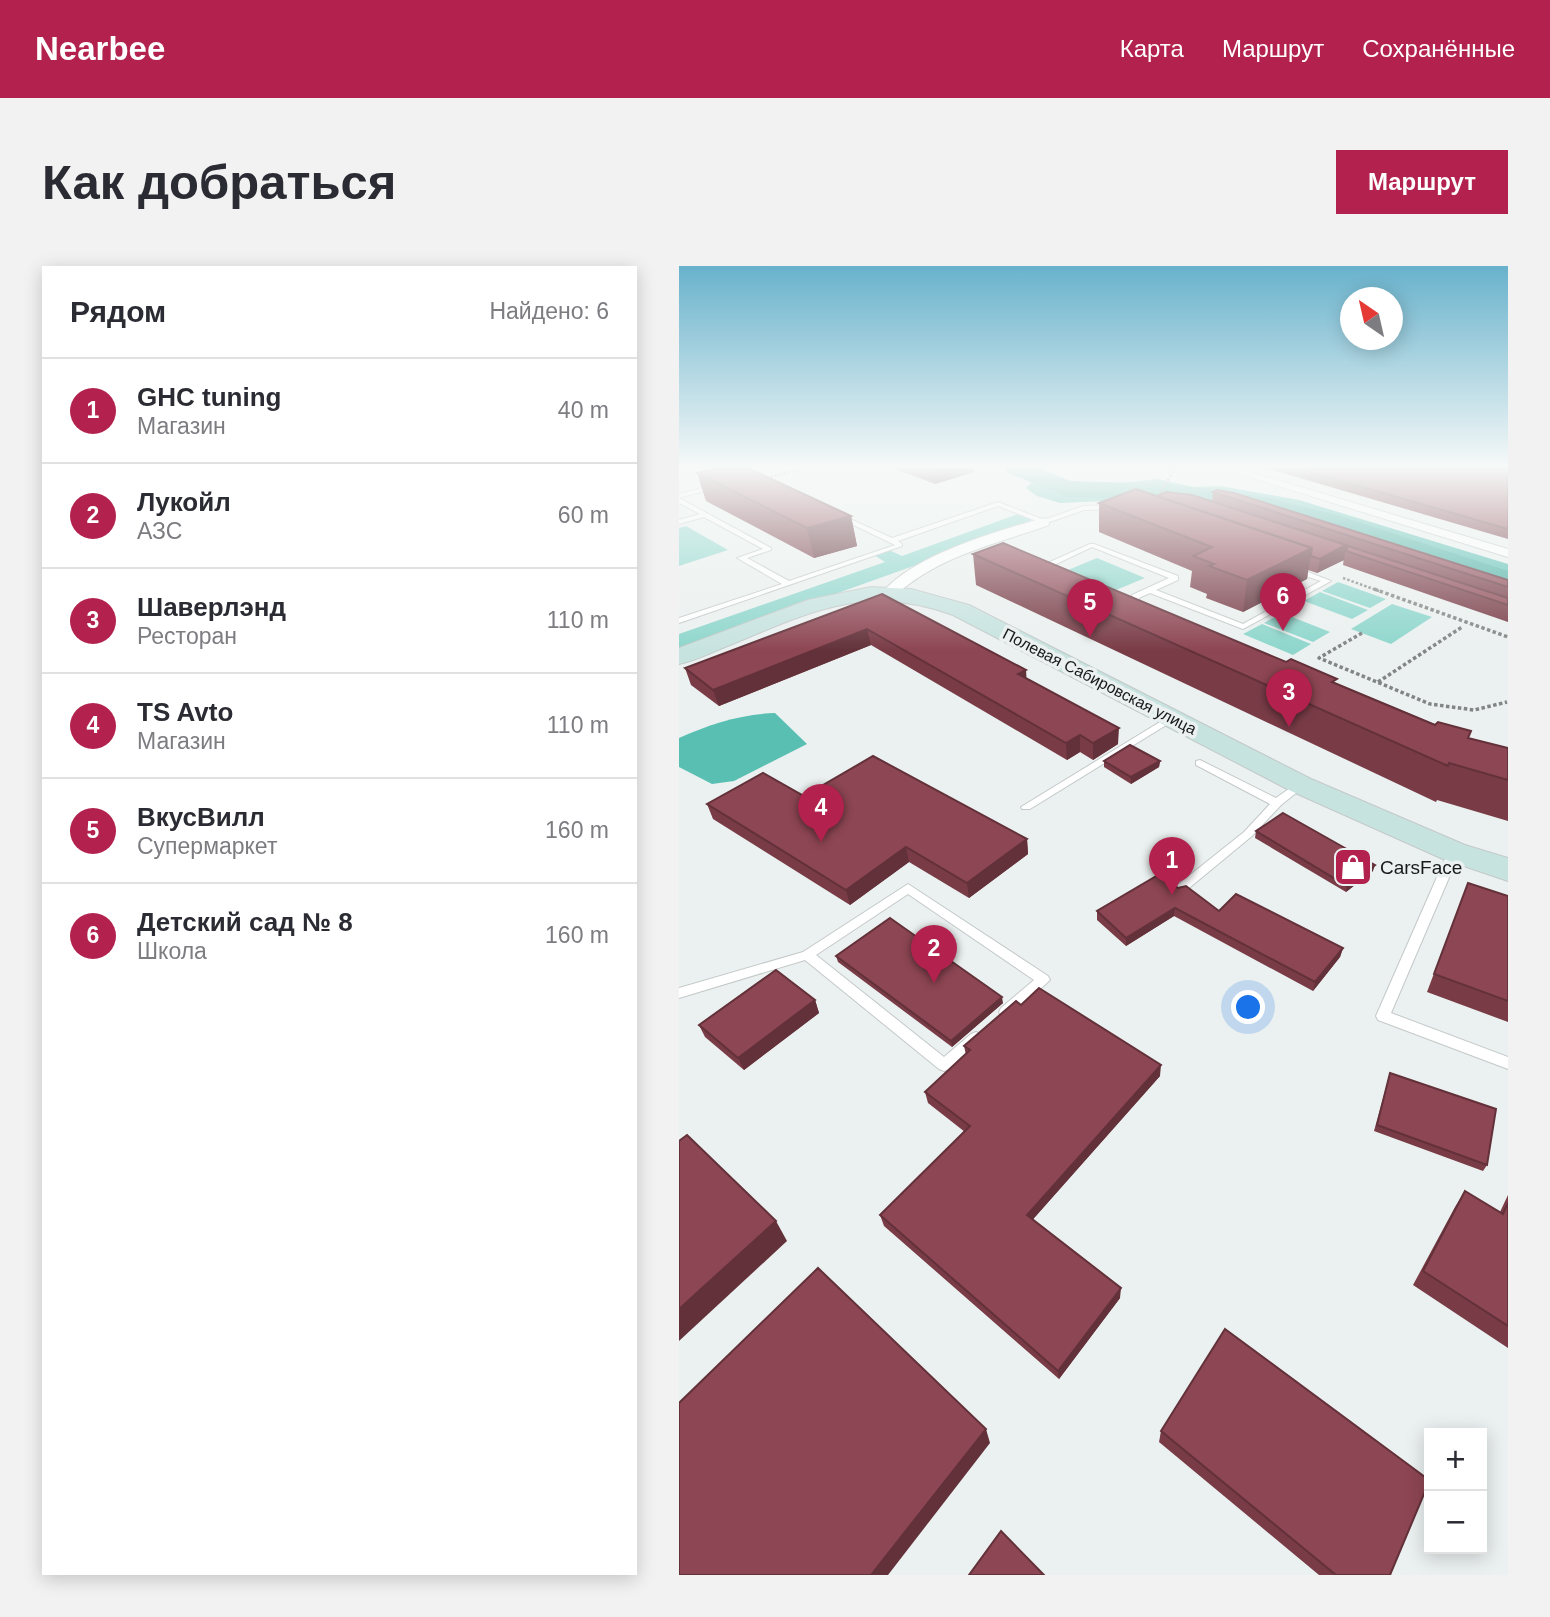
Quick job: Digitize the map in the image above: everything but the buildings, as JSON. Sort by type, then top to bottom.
[{"type":"street","points":[[891,592],[902,579],[923,566],[1002,543],[1030,529]]},
{"type":"street","points":[[1429,529],[1508,553]]},
{"type":"street","name":"Полевая Сабировская улица","points":[[679,657],[831,601],[861,594],[891,592],[937,601],[961,610],[1173,717],[1301,785],[1454,852],[1508,870]]},
{"type":"lane","points":[[733,529],[769,549],[741,558],[788,584]]},
{"type":"lane","points":[[679,621],[900,545],[866,529]]},
{"type":"lane","points":[[891,541],[925,529]]},
{"type":"lane","points":[[1047,565],[1092,545],[1175,578],[1135,597],[1135,605]]},
{"type":"lane","points":[[1037,560],[1059,570]]},
{"type":"lane","points":[[1150,590],[1243,627],[1328,581],[1281,565]]},
{"type":"lane","points":[[1122,599],[1148,611]]},
{"type":"lane","points":[[1025,807],[1173,717]]},
{"type":"lane","points":[[1200,763],[1277,803]]},
{"type":"lane","points":[[1179,890],[1248,834],[1277,803],[1301,785]]},
{"type":"lane","points":[[1454,852],[1383,1016],[1508,1063]]},
{"type":"lane","points":[[679,993],[807,955],[908,888],[1043,980],[944,1065],[807,955]]},
{"type":"path","points":[[1377,682],[1462,627]]},
{"type":"path","points":[[1362,633],[1319,658],[1430,704],[1474,710],[1507,702]]},
{"type":"shaded area","points":[[679,529],[691,529],[728,550],[679,566]]},
{"type":"shaded area","points":[[976,529],[1017,529],[679,650],[679,634],[885,562],[874,555],[889,550],[902,556]]},
{"type":"shaded area","points":[[1306,529],[1394,529],[1508,564],[1508,594]]},
{"type":"shaded area","points":[[1097,558],[1145,578],[1116,590],[1068,570]]},
{"type":"shaded area","points":[[1338,582],[1386,599],[1370,608],[1322,591]]},
{"type":"shaded area","points":[[1320,592],[1368,610],[1352,619],[1304,601]]},
{"type":"shaded area","points":[[1392,604],[1432,617],[1391,644],[1351,629]]},
{"type":"shaded area","points":[[1282,613],[1330,632],[1313,642],[1264,623]]},
{"type":"shaded area","points":[[1262,624],[1311,644],[1293,655],[1243,634]]},
{"type":"shaded area","points":[[775,713],[807,744],[734,781],[712,784],[679,767],[679,738],[726,721]]},
{"type":"waterway","points":[[1351,529],[1508,582]]},
{"type":"place","name":"Детский сад № 8","points":[[1283,631]]},
{"type":"place","name":"ВкусВилл","points":[[1090,637]]},
{"type":"place","name":"Шаверлэнд","points":[[1289,727]]},
{"type":"place","name":"TS Avto","points":[[821,842]]},
{"type":"place","name":"CarsFace","points":[[1353,867]]},
{"type":"place","name":"GHC tuning","points":[[1172,895]]},
{"type":"place","name":"Лукойл","points":[[934,983]]}]
